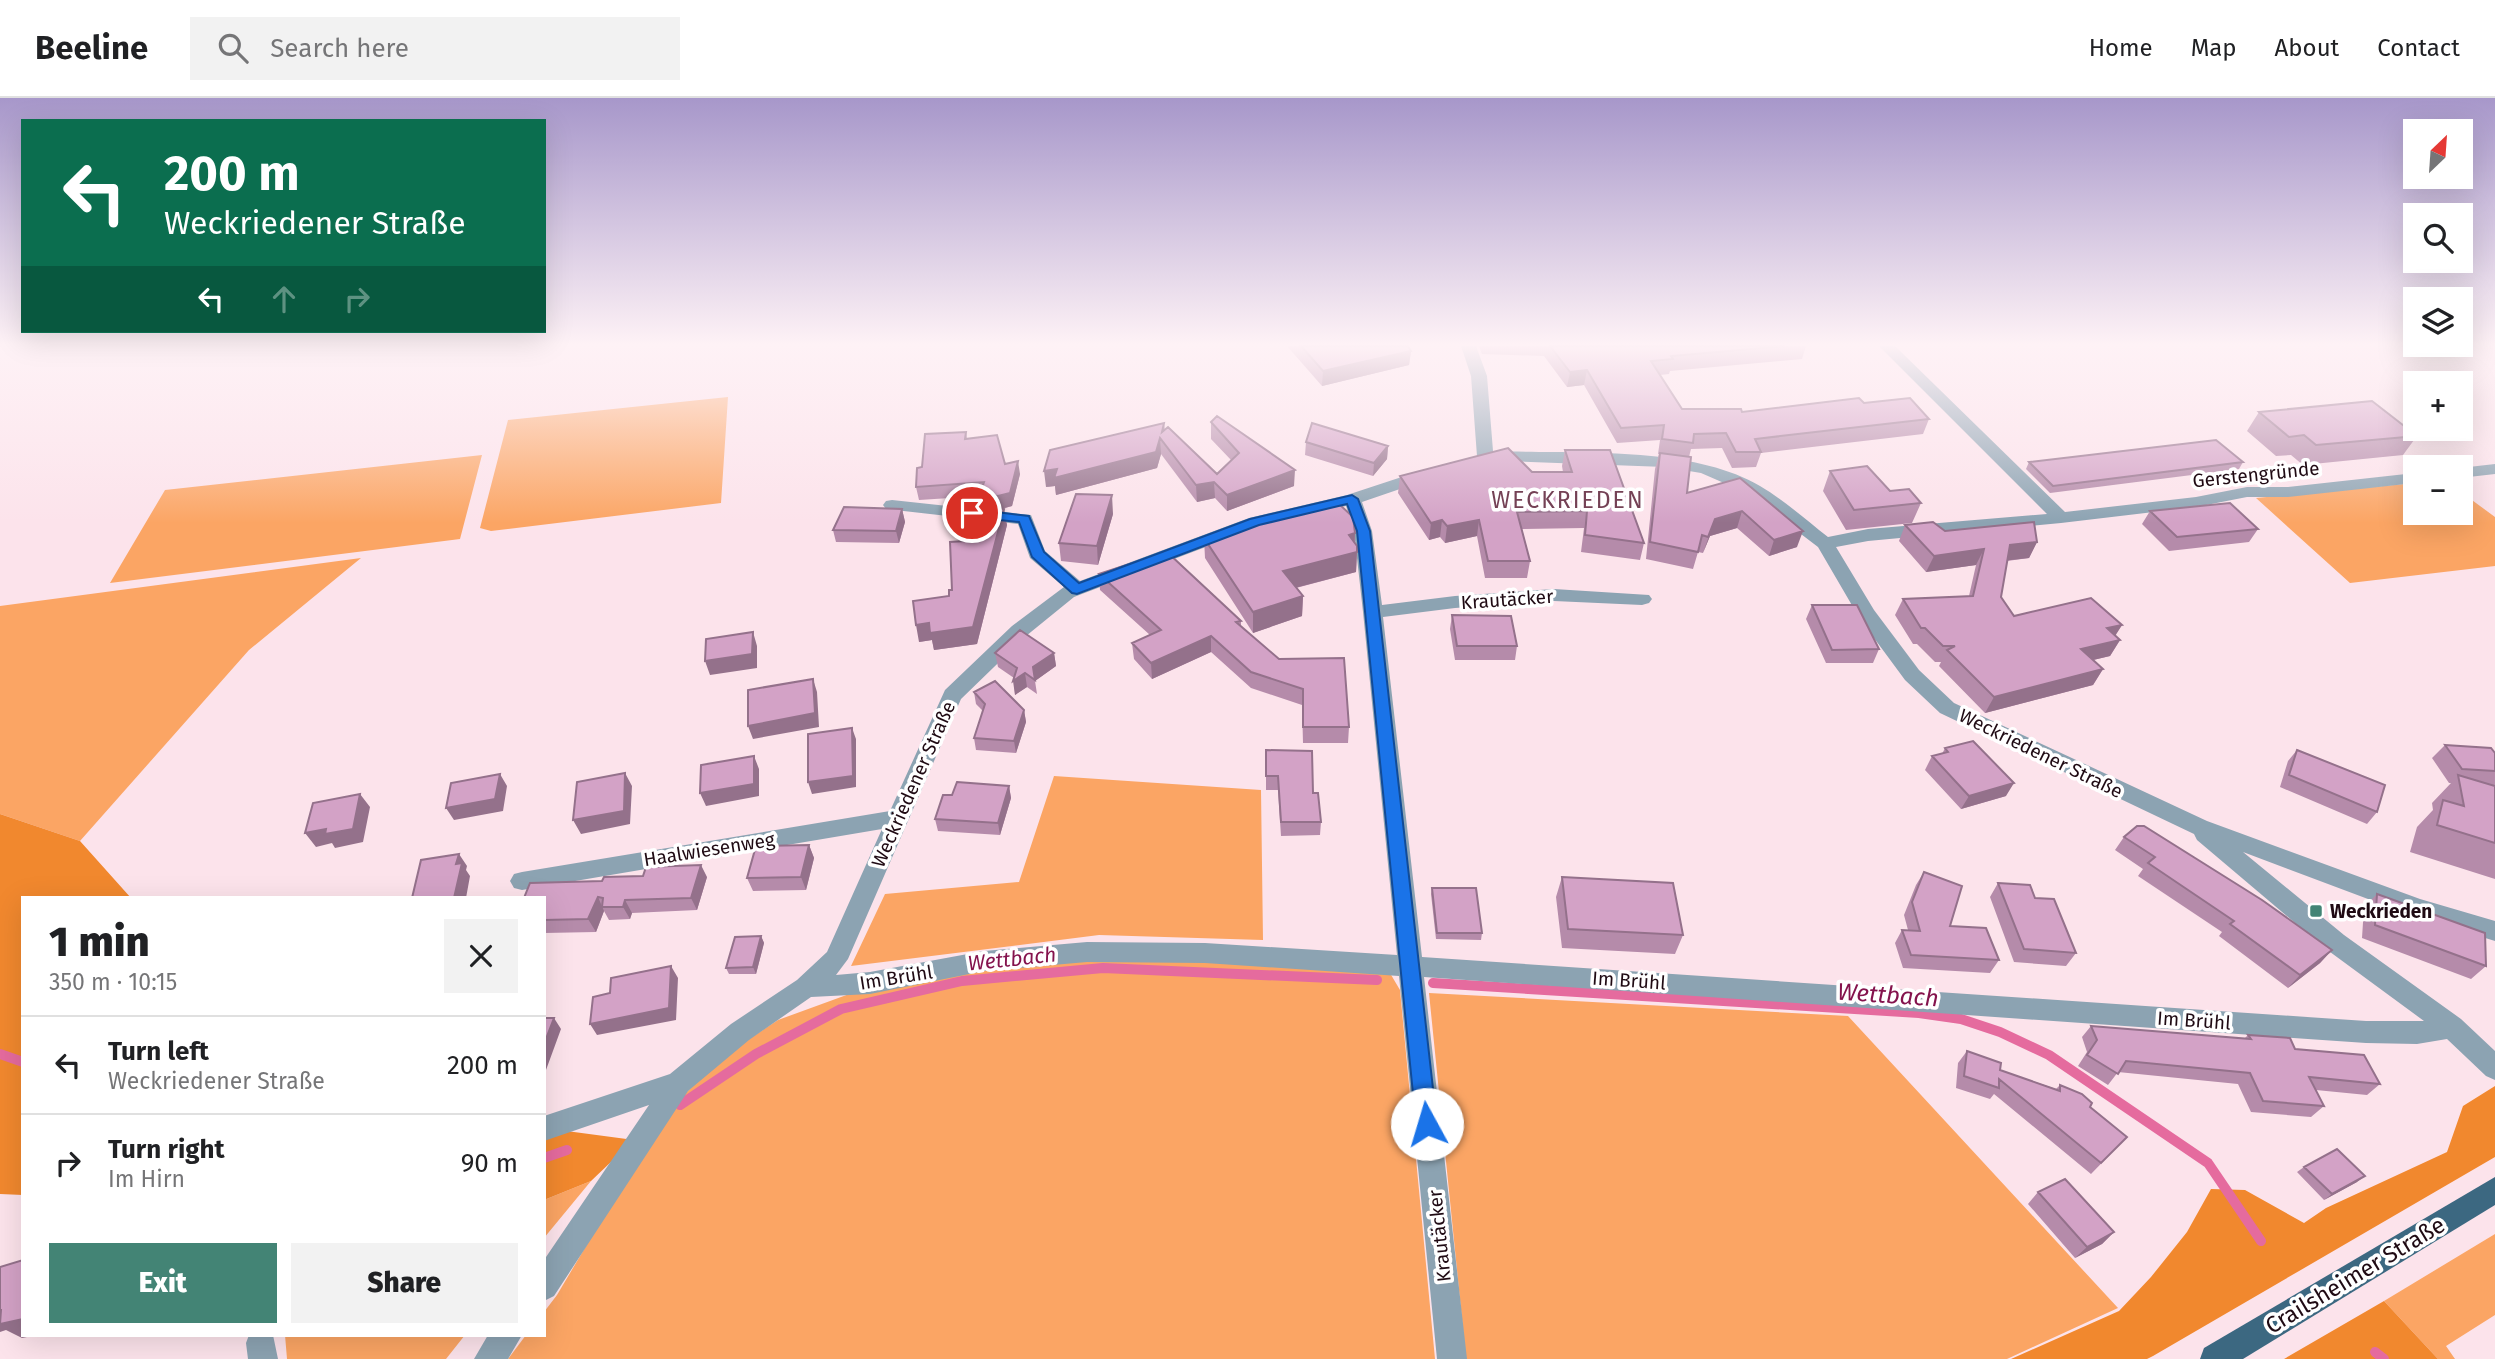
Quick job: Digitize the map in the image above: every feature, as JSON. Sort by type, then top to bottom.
[{"type":"main road","name":"Crailsheimer Straße","points":[[2214,1359],[2495,1191]]},
{"type":"street","points":[[1481,405],[1485,456]]},
{"type":"street","points":[[1946,405],[2061,518]]},
{"type":"street","name":"Weckriedener Straße","points":[[1463,463],[1485,456],[1665,462],[1704,469],[1753,489],[1825,543],[1874,624],[1912,675],[1947,708],[2199,827],[2416,907],[2495,931]]},
{"type":"street","name":"Weckriedener Straße","points":[[546,1283],[679,1083],[740,1032],[806,987],[836,959],[952,695],[1019,631],[1067,593],[1077,589],[1255,522],[1352,499],[1441,469]]},
{"type":"street","points":[[2473,472],[2495,469]]},
{"type":"street","name":"Gerstengründe","points":[[1825,543],[1868,535],[2061,518],[2196,502],[2247,492],[2288,492],[2403,479]]},
{"type":"street","name":"Krautäcker","points":[[1352,499],[1363,531],[1373,612],[1452,1359]]},
{"type":"street","points":[[892,505],[1025,519],[1037,554],[1077,589]]},
{"type":"street","name":"Krautäcker","points":[[1373,612],[1455,602],[1554,595],[1642,598]]},
{"type":"street","name":"Haalwiesenweg","points":[[522,881],[897,818]]},
{"type":"street","points":[[2199,827],[2233,859],[2335,942],[2452,1027],[2495,1068]]},
{"type":"street","name":"Im Brühl","points":[[806,987],[870,983],[984,961],[1087,952],[1205,953],[1829,993],[2366,1032],[2417,1033],[2452,1027]]},
{"type":"street","points":[[546,1128],[679,1083]]},
{"type":"street","points":[[489,1359],[506,1337]]},
{"type":"shaded area","points":[[653,405],[727,405],[721,503],[491,531],[480,528],[508,420]]},
{"type":"shaded area","points":[[482,455],[460,539],[110,583],[165,490]]},
{"type":"shaded area","points":[[2403,484],[2403,525],[2473,525],[2473,501],[2495,517],[2495,566],[2350,583],[2256,498]]},
{"type":"shaded area","points":[[361,558],[249,650],[80,841],[0,814],[0,606]]},
{"type":"shaded area","points":[[1054,776],[1261,790],[1263,940],[1099,935],[851,966],[885,894],[1019,882]]},
{"type":"shaded area","points":[[0,814],[80,841],[129,896],[21,896],[21,1195],[0,1194]]},
{"type":"shaded area","points":[[1103,953],[1387,968],[1400,990],[1435,1359],[508,1359],[524,1337],[546,1337],[546,1309],[666,1111],[732,1050],[778,1020],[852,993],[941,971]]},
{"type":"shaded area","points":[[1429,993],[1848,1016],[2118,1308],[2007,1359],[1466,1359]]},
{"type":"shaded area","points":[[2495,1086],[2495,1157],[2153,1356],[2147,1359],[2011,1359],[2119,1311],[2187,1232],[2211,1189],[2245,1190],[2304,1223],[2326,1208],[2447,1152],[2463,1106]]},
{"type":"shaded area","points":[[546,1128],[634,1140],[591,1181],[546,1199]]},
{"type":"shaded area","points":[[591,1181],[546,1236],[546,1199]]},
{"type":"shaded area","points":[[2495,1234],[2495,1315],[2446,1346],[2455,1359],[2438,1359],[2384,1301]]},
{"type":"shaded area","points":[[2384,1301],[2438,1359],[2284,1359]]},
{"type":"shaded area","points":[[285,1337],[463,1337],[446,1359],[287,1359]]},
{"type":"building","points":[[1607,405],[1679,405],[1682,409],[1741,409],[1742,412],[1802,405],[1916,405],[1929,419],[1755,439],[1761,452],[1736,452],[1726,433],[1694,434],[1693,443],[1662,439],[1664,425],[1621,428]]},
{"type":"building","points":[[2332,405],[2377,405],[2403,425],[2403,437],[2316,445],[2304,435],[2289,437],[2259,412]]},
{"type":"building","points":[[1217,416],[1295,470],[1227,495],[1214,482],[1196,485],[1160,438],[1156,452],[1054,478],[1057,469],[1044,471],[1050,450],[1164,423],[1162,432],[1168,427],[1217,474],[1239,453],[1211,422]]},
{"type":"building","points":[[1312,423],[1388,446],[1374,463],[1306,442]]},
{"type":"building","points":[[966,432],[965,439],[997,435],[1005,464],[1018,461],[1010,493],[998,496],[980,494],[984,482],[916,487],[917,468],[922,467],[925,434]]},
{"type":"building","points":[[2216,440],[2243,462],[2053,486],[2029,462]]},
{"type":"building","points":[[1508,448],[1532,472],[1572,472],[1565,450],[1610,450],[1644,543],[1585,535],[1587,511],[1517,512],[1530,561],[1488,561],[1479,520],[1447,526],[1442,520],[1431,523],[1400,476]]},
{"type":"building","points":[[1660,453],[1691,457],[1687,493],[1740,478],[1803,531],[1774,540],[1742,511],[1715,519],[1708,537],[1702,535],[1698,552],[1650,542]]},
{"type":"building","points":[[1867,466],[1890,491],[1909,489],[1921,503],[1854,510],[1830,471]]},
{"type":"building","points":[[1076,494],[1112,495],[1097,546],[1059,543]]},
{"type":"building","points":[[2230,503],[2258,529],[2177,537],[2150,511]]},
{"type":"building","points":[[1339,504],[1353,517],[1355,533],[1349,535],[1357,546],[1357,552],[1283,571],[1303,596],[1253,612],[1204,538]]},
{"type":"building","points":[[976,506],[1004,509],[973,627],[930,633],[929,623],[916,625],[913,601],[949,596],[949,590],[952,590],[950,542],[965,541]]},
{"type":"building","points":[[844,507],[902,509],[896,531],[833,530]]},
{"type":"building","points":[[1933,522],[1945,531],[2034,522],[2037,542],[2010,545],[2001,597],[2014,616],[2091,598],[2122,625],[2107,628],[2120,640],[2081,649],[2103,669],[1994,697],[1947,650],[1955,646],[1943,646],[1925,628],[1921,628],[1903,599],[1973,596],[1984,549],[1934,556],[1905,525]]},
{"type":"building","points":[[1167,552],[1241,621],[1236,622],[1279,659],[1344,658],[1349,727],[1303,727],[1303,689],[1251,672],[1211,636],[1151,663],[1132,643],[1161,630],[1099,574]]},
{"type":"building","points":[[1812,605],[1857,605],[1879,649],[1832,650]]},
{"type":"building","points":[[1452,615],[1511,616],[1517,646],[1457,646]]},
{"type":"building","points":[[1020,630],[1054,653],[1033,667],[1035,680],[1025,673],[1013,681],[1017,668],[995,653]]},
{"type":"building","points":[[753,632],[752,654],[705,661],[706,639]]},
{"type":"building","points":[[813,679],[815,713],[748,726],[748,690]]},
{"type":"building","points":[[995,681],[1024,710],[1014,741],[974,738],[985,704],[974,692]]},
{"type":"building","points":[[852,728],[853,776],[808,782],[808,734]]},
{"type":"building","points":[[1973,741],[2014,783],[1969,796],[1932,756],[1948,752],[1945,748]]},
{"type":"building","points":[[2445,745],[2491,748],[2495,753],[2495,771],[2462,769]]},
{"type":"building","points":[[1266,750],[1312,751],[1313,793],[1318,793],[1321,822],[1281,822],[1278,776],[1266,776]]},
{"type":"building","points":[[2297,750],[2385,785],[2377,812],[2289,775]]},
{"type":"building","points":[[754,756],[754,784],[700,793],[701,765]]},
{"type":"building","points":[[625,773],[624,811],[573,820],[577,782]]},
{"type":"building","points":[[500,774],[495,799],[446,808],[451,783]]},
{"type":"building","points":[[2458,775],[2495,786],[2495,843],[2437,825],[2443,800],[2464,806]]},
{"type":"building","points":[[957,782],[1009,786],[998,823],[935,819],[943,795],[952,795]]},
{"type":"building","points":[[360,794],[353,829],[325,834],[326,829],[305,833],[313,803]]},
{"type":"building","points":[[2137,826],[2144,826],[2262,900],[2332,950],[2300,975],[2230,924],[2234,921],[2148,863],[2155,857],[2124,837]]},
{"type":"building","points":[[809,845],[801,877],[747,878],[756,846]]},
{"type":"building","points":[[459,854],[456,864],[462,863],[454,896],[412,896],[421,860]]},
{"type":"building","points":[[701,865],[691,898],[625,900],[623,907],[602,907],[603,898],[598,897],[588,919],[546,920],[546,896],[525,896],[530,883],[602,881],[604,877],[643,876],[646,867]]},
{"type":"building","points":[[1924,872],[1962,886],[1950,926],[1986,928],[1999,960],[1911,955],[1902,930],[1920,931],[1912,902]]},
{"type":"building","points":[[1562,877],[1673,883],[1683,935],[1568,929]]},
{"type":"building","points":[[1998,883],[2030,885],[2035,898],[2054,899],[2076,953],[2024,949]]},
{"type":"building","points":[[1432,888],[1476,888],[1482,933],[1437,933]]},
{"type":"building","points":[[2377,894],[2485,933],[2486,966],[2375,925]]},
{"type":"building","points":[[761,936],[753,967],[726,968],[735,937]]},
{"type":"building","points":[[671,966],[669,1008],[590,1024],[593,997],[610,993],[611,978]]},
{"type":"building","points":[[546,1018],[554,1018],[546,1039]]},
{"type":"building","points":[[2091,1026],[2251,1039],[2248,1035],[2290,1038],[2295,1049],[2364,1055],[2380,1084],[2309,1077],[2324,1106],[2263,1101],[2250,1073],[2126,1061],[2118,1074],[2087,1055],[2097,1040]]},
{"type":"building","points":[[1967,1051],[2001,1063],[2000,1070],[2060,1091],[2060,1085],[2082,1094],[2092,1103],[2090,1107],[2127,1137],[2101,1163],[1999,1079],[1999,1088],[1964,1076]]},
{"type":"building","points":[[2337,1149],[2365,1176],[2332,1194],[2304,1167]]},
{"type":"building","points":[[2065,1179],[2114,1232],[2087,1247],[2038,1192]]},
{"type":"building","points":[[21,1261],[21,1319],[0,1324],[1,1310],[0,1267]]},
{"type":"waterway","name":"Wettbach","points":[[680,1105],[756,1054],[841,1009],[962,981],[1103,968],[1377,980]]},
{"type":"waterway","name":"Wettbach","points":[[1433,983],[1919,1013],[1961,1019],[2000,1032],[2049,1055],[2208,1163],[2261,1241]]},
{"type":"waterway","name":"Wettbach","points":[[0,1054],[21,1061]]},
{"type":"waterway","name":"Wettbach","points":[[546,1157],[567,1150]]},
{"type":"waterway","name":"Wettbach","points":[[2375,1352],[2384,1359]]},
{"type":"place","name":"Weckrieden","points":[[2316,911]]},
{"type":"district","name":"WECKRIEDEN","points":[[1568,500]]},
{"type":"route","points":[[972,513],[1025,519],[1037,554],[1077,589],[1255,522],[1352,499],[1363,531],[1373,612],[1427,1124]]}]
